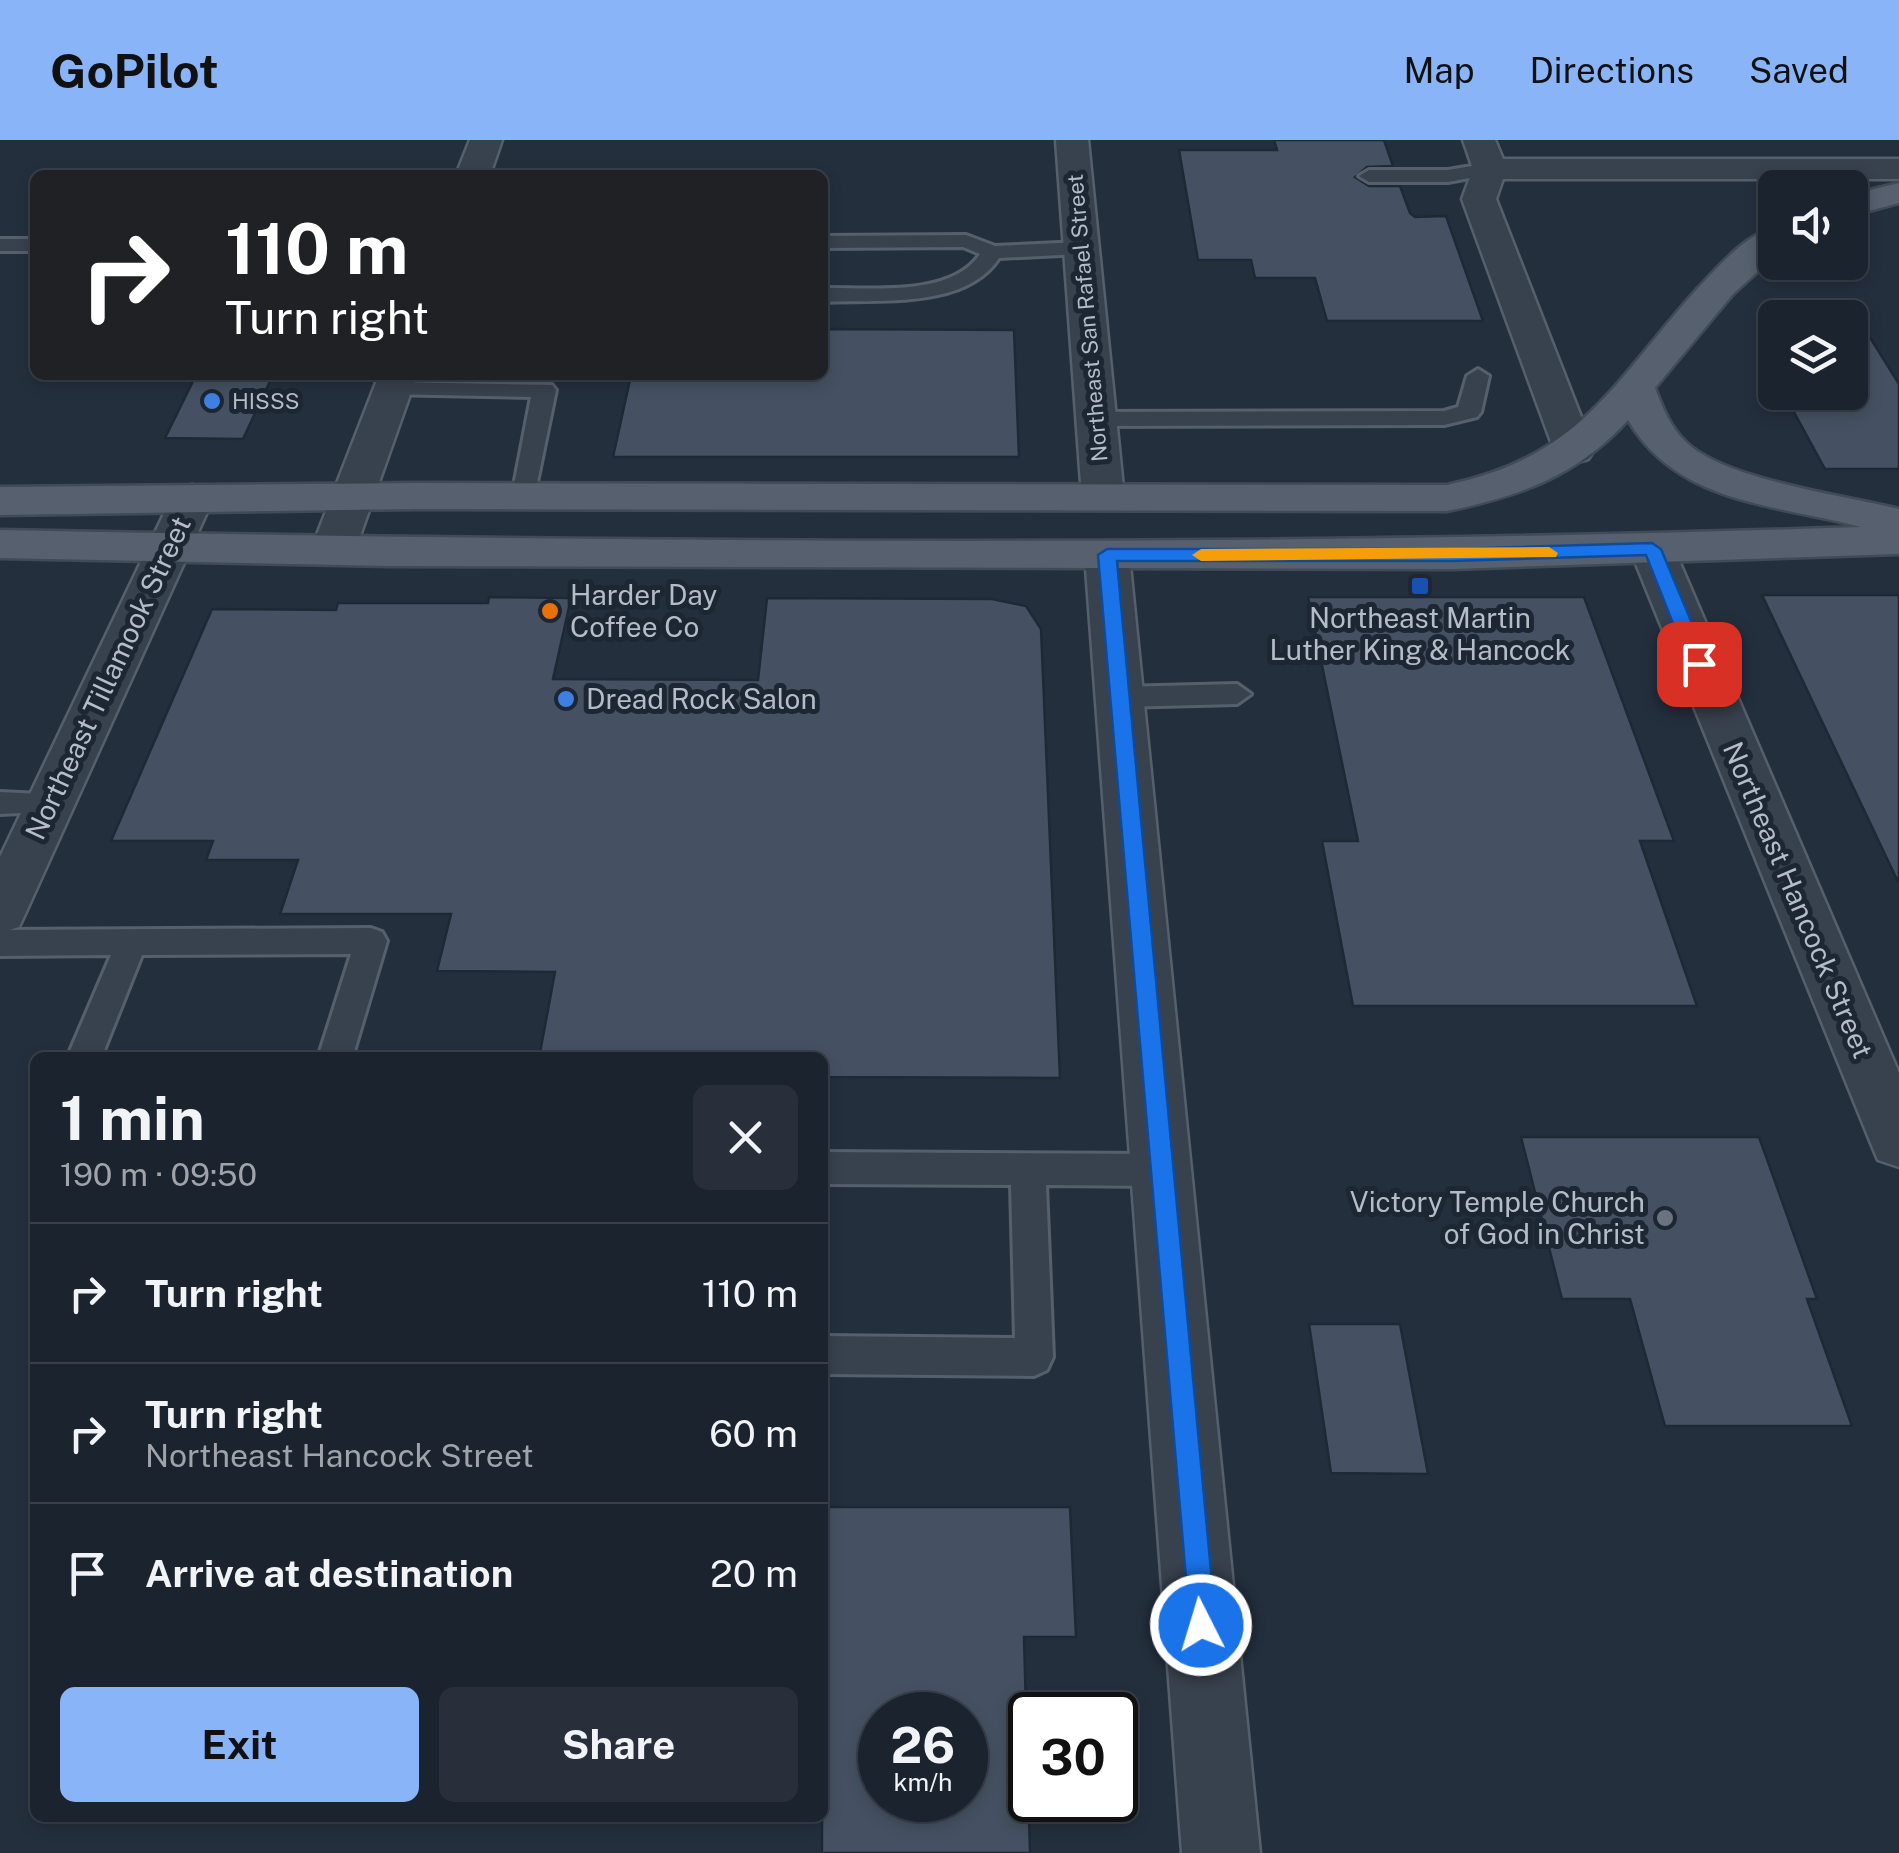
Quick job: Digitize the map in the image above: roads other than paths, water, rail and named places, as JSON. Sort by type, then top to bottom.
[{"type":"main road","points":[[1868,201],[1899,193]]},
{"type":"main road","points":[[0,501],[524,496],[1447,498],[1496,488],[1574,450],[1636,389],[1714,294],[1758,250]]},
{"type":"main road","points":[[1636,389],[1650,430],[1675,458],[1693,469],[1745,488],[1899,523]]},
{"type":"main road","points":[[0,544],[334,550],[1453,555],[1899,540]]},
{"type":"street","points":[[476,170],[486,140]]},
{"type":"street","name":"Northeast San Rafael Street","points":[[1072,140],[1103,497]]},
{"type":"street","points":[[1574,450],[1480,199],[1485,154],[1560,165],[1899,169]]},
{"type":"street","points":[[334,550],[396,382]]},
{"type":"street","name":"Northeast Tillamook Street","points":[[0,912],[192,499]]},
{"type":"street","name":"Northeast Hancock Street","points":[[1652,549],[1898,1136]]},
{"type":"street","points":[[1107,555],[1221,1853]]},
{"type":"lane","points":[[1369,176],[1448,176],[1485,154]]},
{"type":"lane","points":[[828,242],[966,241],[992,252],[1081,248]]},
{"type":"lane","points":[[0,245],[30,245]]},
{"type":"lane","points":[[828,294],[956,286],[986,268],[992,252]]},
{"type":"lane","points":[[1095,419],[1444,418],[1469,412],[1478,376]]},
{"type":"lane","points":[[396,382],[544,390],[524,496]]},
{"type":"lane","points":[[1120,697],[1237,694]]},
{"type":"lane","points":[[0,803],[51,803]]},
{"type":"lane","points":[[0,943],[371,941],[337,1052]]},
{"type":"lane","points":[[86,1052],[132,942]]},
{"type":"lane","points":[[828,1168],[1161,1170]]},
{"type":"lane","points":[[828,1356],[1034,1357],[1028,1169]]},
{"type":"place","name":"HISSS","points":[[212,401]]},
{"type":"place","name":"Northeast Martin Luther King & Hancock","points":[[1420,586]]},
{"type":"place","name":"Harder Day Coffee Co","points":[[550,611]]},
{"type":"place","name":"Dread Rock Salon","points":[[566,699]]},
{"type":"place","name":"Victory Temple Church of God in Christ","points":[[1665,1218]]}]
